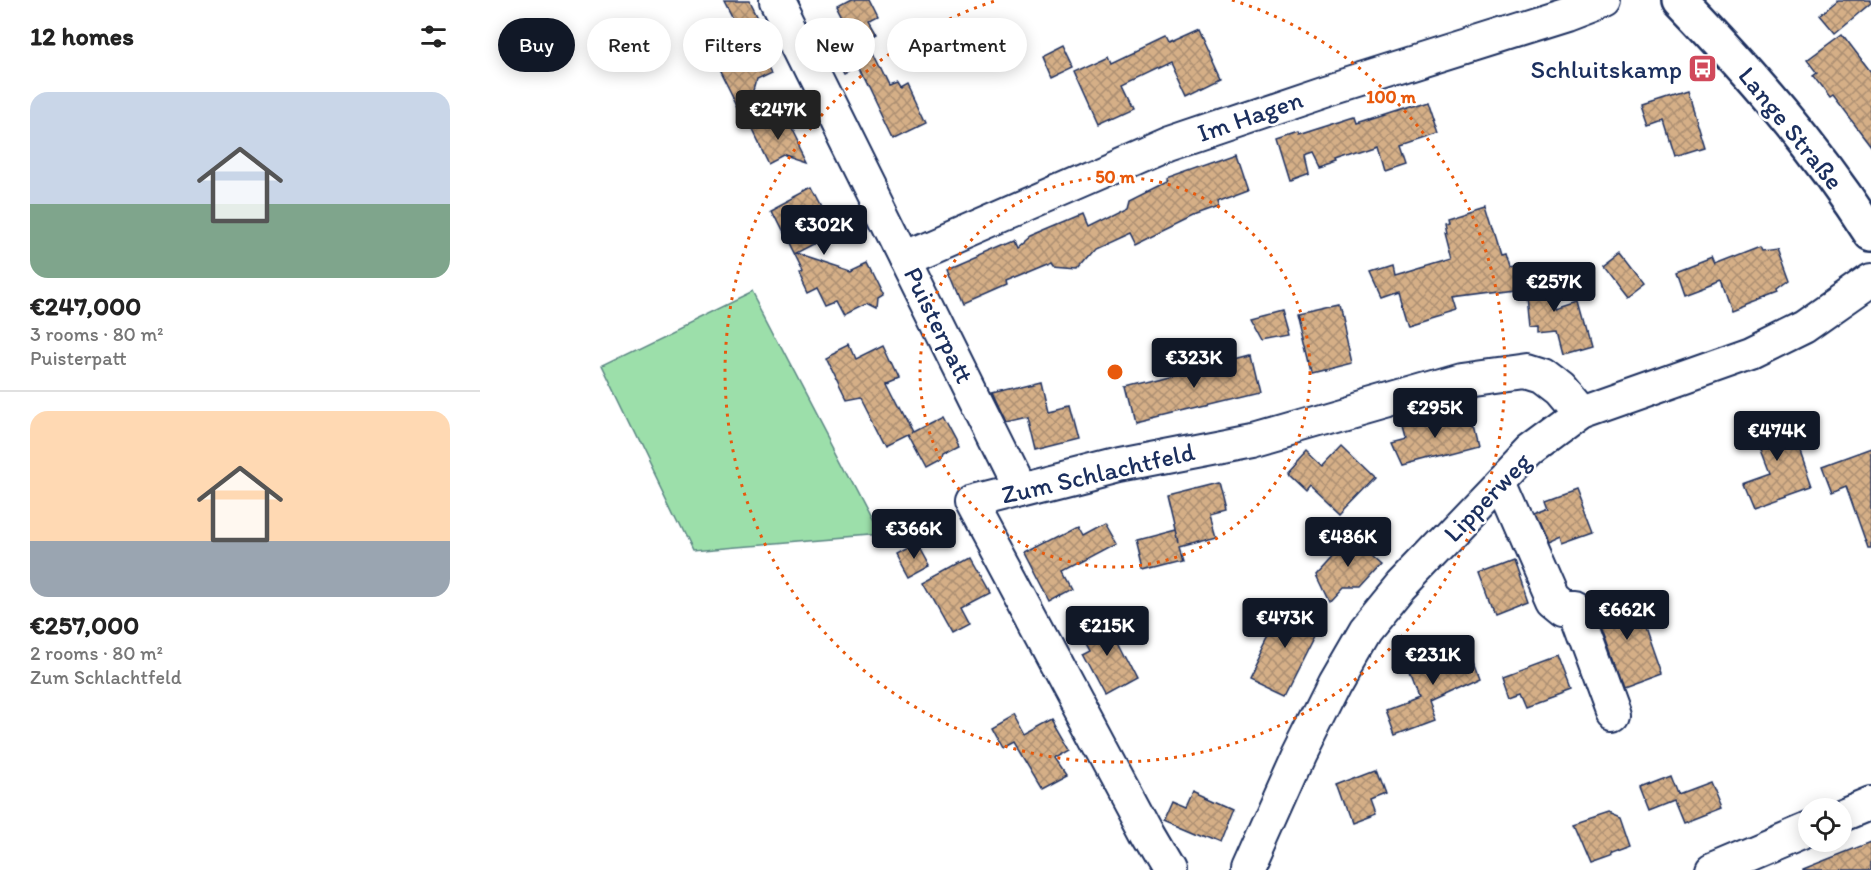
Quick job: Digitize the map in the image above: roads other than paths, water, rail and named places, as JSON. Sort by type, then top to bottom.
[{"type":"main road","name":"Lange Straße","points":[[1680,0],[1784,113],[1830,172],[1871,234]]},
{"type":"street","name":"Puisterpatt","points":[[777,0],[1020,490]]},
{"type":"street","name":"Im Hagen","points":[[905,258],[1169,143],[1326,90],[1565,15],[1604,0]]},
{"type":"street","name":"Lipperweg","points":[[1247,870],[1309,733],[1365,630],[1401,586],[1530,451],[1581,413],[1751,353],[1804,327],[1871,280]]},
{"type":"street","name":"Zum Schlachtfeld","points":[[1168,870],[970,503],[1119,465],[1253,439],[1462,379],[1516,371],[1527,370],[1543,375],[1560,388],[1581,413]]},
{"type":"street","points":[[1501,482],[1552,599],[1563,608],[1574,608],[1613,714]]},
{"type":"street","points":[[1852,811],[1871,803]]},
{"type":"street","points":[[1712,870],[1798,834]]},
{"type":"place","name":"Schluitskamp","points":[[1703,69]]}]
